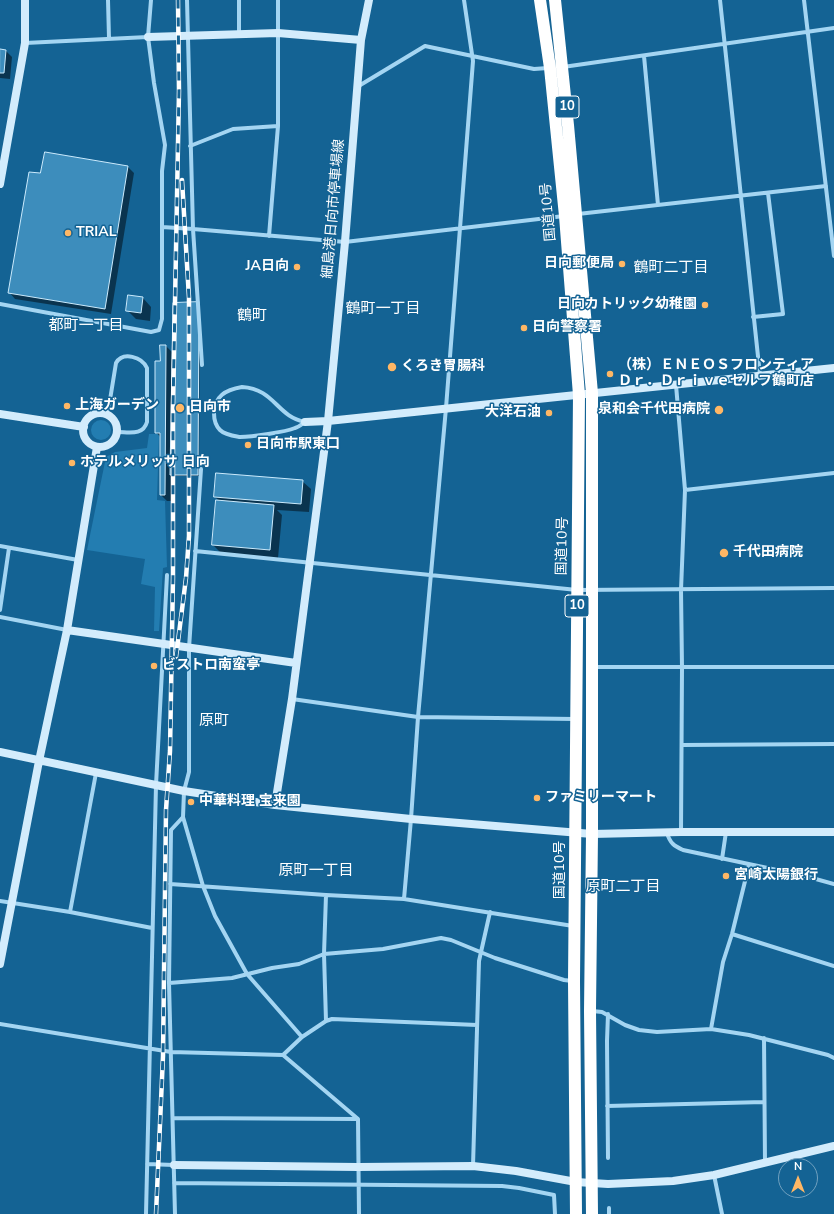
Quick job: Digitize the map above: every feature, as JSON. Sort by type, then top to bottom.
[{"type":"highway","name":"国道10号","points":[[540,0],[570,215],[592,393],[592,834],[590,1011],[592,1214]]},
{"type":"highway","name":"国道10号","points":[[555,0],[562,67],[579,394],[574,981],[576,1214]]},
{"type":"street","points":[[0,178],[25,43],[25,0]]},
{"type":"street","points":[[108,0],[109,38]]},
{"type":"street","points":[[0,304],[151,332],[159,330],[162,319],[162,171],[164,145],[148,36],[151,0]]},
{"type":"street","points":[[187,0],[193,229],[202,365]]},
{"type":"street","points":[[239,0],[239,34]]},
{"type":"street","points":[[269,236],[278,126],[278,0]]},
{"type":"street","name":"細島港日向市停車場線","points":[[275,805],[292,699],[308,563],[328,420],[345,242],[361,40],[369,0]]},
{"type":"street","points":[[404,899],[474,61],[472,57],[464,0]]},
{"type":"street","points":[[720,0],[760,376]]},
{"type":"street","points":[[804,0],[834,256]]},
{"type":"street","points":[[357,87],[425,46],[534,69],[562,67],[644,56],[834,28]]},
{"type":"street","points":[[25,43],[187,34],[278,33],[361,40]]},
{"type":"street","points":[[644,56],[658,206]]},
{"type":"street","points":[[190,146],[232,129],[278,126]]},
{"type":"street","points":[[162,227],[345,242],[826,186]]},
{"type":"street","points":[[753,317],[783,314],[768,193]]},
{"type":"street","points":[[106,414],[109,406],[116,363],[118,359],[123,357],[140,359],[145,363],[147,368],[147,422],[145,428],[141,432],[117,432]]},
{"type":"street","points":[[305,422],[296,428],[286,431],[241,437],[229,435],[221,431],[217,426],[214,419],[215,406],[218,398],[232,388],[252,388],[269,397],[286,414],[296,420],[305,422],[834,368]]},
{"type":"street","points":[[676,384],[685,490],[681,590],[681,832]]},
{"type":"street","points":[[101,413],[106,414],[114,421],[117,432],[115,438],[108,445],[97,447],[88,442],[85,437],[84,427],[88,418],[101,413]]},
{"type":"street","points":[[0,414],[84,427]]},
{"type":"street","points":[[0,964],[39,761],[67,630],[97,447]]},
{"type":"street","points":[[201,470],[189,648],[189,772],[184,791],[182,817],[203,886],[215,916],[247,974],[302,1037]]},
{"type":"street","points":[[685,490],[834,473]]},
{"type":"street","points":[[0,546],[78,560]]},
{"type":"street","points":[[0,610],[10,548]]},
{"type":"street","points":[[195,551],[577,590],[834,588]]},
{"type":"street","points":[[146,1214],[156,786],[166,575]]},
{"type":"street","points":[[0,617],[67,630],[296,663]]},
{"type":"street","points":[[592,668],[834,667]]},
{"type":"street","points":[[292,699],[418,717],[577,719]]},
{"type":"street","points":[[682,745],[834,744]]},
{"type":"street","points":[[0,752],[184,791],[275,805],[411,819],[592,834],[666,832],[834,832]]},
{"type":"street","points":[[70,912],[96,773]]},
{"type":"street","points":[[175,1214],[169,983],[170,884],[171,830],[182,817]]},
{"type":"street","points":[[666,832],[670,842],[674,846],[683,850],[805,876],[834,884]]},
{"type":"street","points":[[722,859],[726,832]]},
{"type":"street","points":[[711,1029],[723,962],[732,934],[749,865]]},
{"type":"street","points":[[170,884],[404,899],[575,926]]},
{"type":"street","points":[[326,895],[324,954],[326,1021]]},
{"type":"street","points":[[0,901],[70,912],[152,928]]},
{"type":"street","points":[[473,1166],[479,961],[490,912]]},
{"type":"street","points":[[732,934],[834,966]]},
{"type":"street","points":[[169,983],[232,978],[272,968],[299,964],[324,954],[383,949],[441,938],[451,940],[495,958],[564,980],[574,981]]},
{"type":"street","points":[[590,1011],[608,1014],[626,1025],[639,1030],[663,1032],[711,1029],[764,1038],[828,1054],[834,1058]]},
{"type":"street","points":[[608,1014],[608,1158]]},
{"type":"street","points":[[283,1055],[302,1037],[326,1021],[332,1019],[477,1025]]},
{"type":"street","points":[[0,1024],[171,1052],[283,1055],[358,1119],[359,1214]]},
{"type":"street","points":[[764,1038],[764,1163]]},
{"type":"street","points":[[607,1106],[764,1102]]},
{"type":"street","points":[[173,1118],[358,1119]]},
{"type":"street","points":[[147,1164],[358,1167],[473,1166],[516,1171],[592,1184],[673,1182],[714,1175],[834,1146]]},
{"type":"street","points":[[714,1175],[722,1214]]},
{"type":"street","points":[[174,1183],[467,1185],[519,1188],[554,1195],[555,1214]]},
{"type":"street","points":[[609,1208],[609,1214]]},
{"type":"shaded area","points":[[101,420],[108,423],[111,430],[108,437],[101,440],[94,437],[91,430],[94,423]]},
{"type":"shaded area","points":[[149,434],[159,434],[157,500],[165,501],[167,567],[163,568],[159,631],[154,631],[155,587],[141,584],[145,559],[87,550],[106,457],[115,452],[147,448]]},
{"type":"building","points":[[0,49],[6,50],[4,73],[0,73]]},
{"type":"building","name":"TRIAL","points":[[45,152],[128,166],[105,309],[8,293],[29,172],[40,173]]},
{"type":"building","points":[[128,295],[143,297],[141,313],[126,311]]},
{"type":"building","points":[[199,302],[198,475],[170,475],[173,303]]},
{"type":"building","points":[[160,345],[166,345],[165,495],[160,495],[160,433],[155,433],[155,361],[160,361]]},
{"type":"building","points":[[216,473],[303,480],[301,504],[214,497]]},
{"type":"building","points":[[216,500],[274,505],[270,550],[212,545]]},
{"type":"railway","points":[[156,1214],[163,1056],[166,810],[170,751],[173,577],[173,408],[179,91],[178,0]]},
{"type":"railway","points":[[176,657],[186,578],[189,536],[189,298],[182,180]]},
{"type":"place","name":"TRIAL","points":[[68,233]]},
{"type":"place","name":"日向郵便局","points":[[622,264]]},
{"type":"place","name":"JA日向","points":[[297,267]]},
{"type":"place","name":"日向カトリック幼稚園","points":[[705,305]]},
{"type":"place","name":"日向警察署","points":[[524,328]]},
{"type":"place","name":"くろき胃腸科","points":[[392,367]]},
{"type":"place","name":"（株）ＥＮＥＯＳフロンティア Ｄｒ．Ｄｒｉｖｅセルフ鶴町店","points":[[610,374]]},
{"type":"place","name":"上海ガーデン","points":[[67,406]]},
{"type":"place","name":"日向市","points":[[180,408]]},
{"type":"place","name":"泉和会千代田病院","points":[[719,410]]},
{"type":"place","name":"大洋石油","points":[[549,413]]},
{"type":"place","name":"日向市駅東口","points":[[248,445]]},
{"type":"place","name":"ホテルメリッサ 日向","points":[[72,463]]},
{"type":"place","name":"千代田病院","points":[[724,553]]},
{"type":"place","name":"ビストロ南蛮亭","points":[[154,666]]},
{"type":"place","name":"ファミリーマート","points":[[537,798]]},
{"type":"place","name":"中華料理 宝来園","points":[[191,802]]},
{"type":"place","name":"宮崎太陽銀行","points":[[726,876]]},
{"type":"district","name":"鶴町二丁目","points":[[671,268]]},
{"type":"district","name":"鶴町一丁目","points":[[383,309]]},
{"type":"district","name":"鶴町","points":[[252,316]]},
{"type":"district","name":"都町一丁目","points":[[86,326]]},
{"type":"district","name":"原町","points":[[214,721]]},
{"type":"district","name":"原町一丁目","points":[[316,871]]},
{"type":"district","name":"原町二丁目","points":[[623,887]]}]
